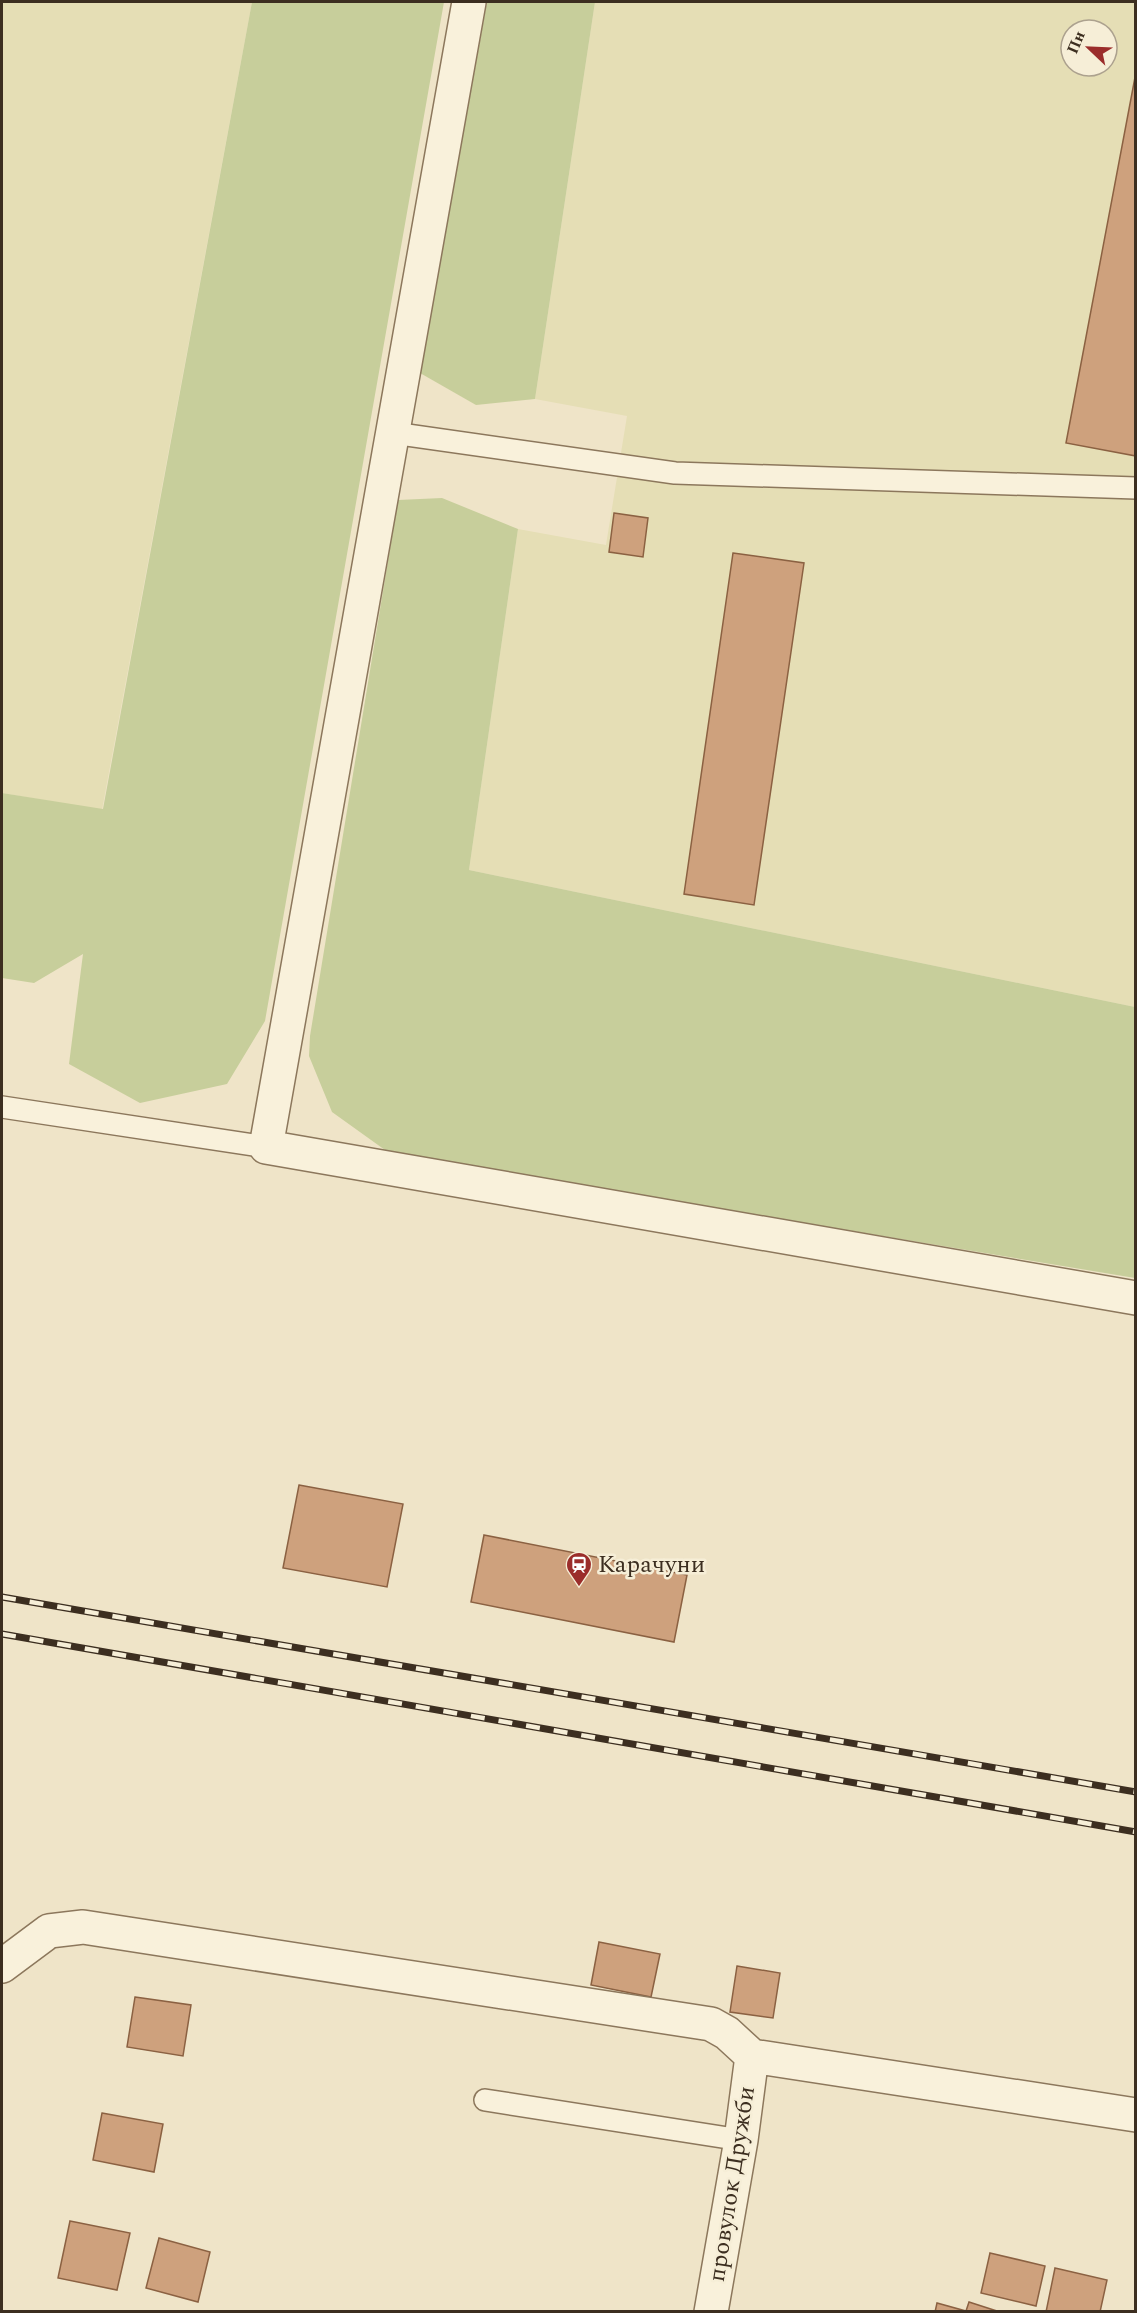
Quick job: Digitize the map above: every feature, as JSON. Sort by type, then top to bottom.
[{"type":"street","points":[[469,2],[266,1148],[1136,1298]]},
{"type":"street","points":[[2,1966],[49,1931],[83,1927],[711,2024],[728,2033],[752,2056],[1136,2115]]},
{"type":"street","name":"провулок Дружби","points":[[711,2312],[741,2140],[752,2056]]},
{"type":"lane","points":[[393,433],[675,473],[1136,488]]},
{"type":"lane","points":[[2,1107],[266,1148]]},
{"type":"lane","points":[[485,2100],[741,2140]]},
{"type":"shaded area","points":[[2,2],[252,2],[102,810],[2,793]]},
{"type":"shaded area","points":[[595,2],[1135,2],[1135,1007],[469,870],[518,529],[606,545],[627,416],[535,399]]},
{"type":"green space","points":[[252,2],[444,2],[265,1021],[227,1084],[140,1103],[69,1064],[83,954],[34,983],[2,978],[2,793],[103,809]]},
{"type":"green space","points":[[487,2],[595,2],[535,399],[476,405],[420,373]]},
{"type":"green space","points":[[442,498],[518,529],[469,870],[1135,1007],[1135,1278],[497,1172],[385,1150],[332,1112],[309,1056],[310,1036],[398,500]]},
{"type":"building","points":[[1136,72],[1136,456],[1066,443]]},
{"type":"building","points":[[614,513],[648,518],[643,557],[609,552]]},
{"type":"building","points":[[733,553],[804,563],[754,905],[684,894]]},
{"type":"building","points":[[299,1485],[403,1504],[387,1587],[283,1568]]},
{"type":"building","name":"Карачуни","points":[[484,1535],[687,1575],[674,1642],[471,1602]]},
{"type":"building","points":[[599,1942],[660,1954],[651,1997],[591,1985]]},
{"type":"building","points":[[737,1966],[780,1973],[773,2018],[730,2012]]},
{"type":"building","points":[[135,1997],[191,2005],[183,2056],[127,2047]]},
{"type":"building","points":[[102,2113],[163,2124],[154,2172],[93,2160]]},
{"type":"building","points":[[70,2221],[130,2233],[117,2290],[58,2278]]},
{"type":"building","points":[[159,2238],[210,2252],[198,2302],[146,2288]]},
{"type":"building","points":[[990,2253],[1045,2266],[1036,2306],[981,2293]]},
{"type":"building","points":[[1055,2268],[1107,2280],[1100,2312],[1046,2312]]},
{"type":"building","points":[[969,2302],[1000,2312],[935,2312],[937,2303],[966,2311]]},
{"type":"railway","points":[[2,1597],[1136,1792]]},
{"type":"railway","points":[[2,1634],[1136,1832]]},
{"type":"place","name":"Карачуни","points":[[579,1588]]}]
